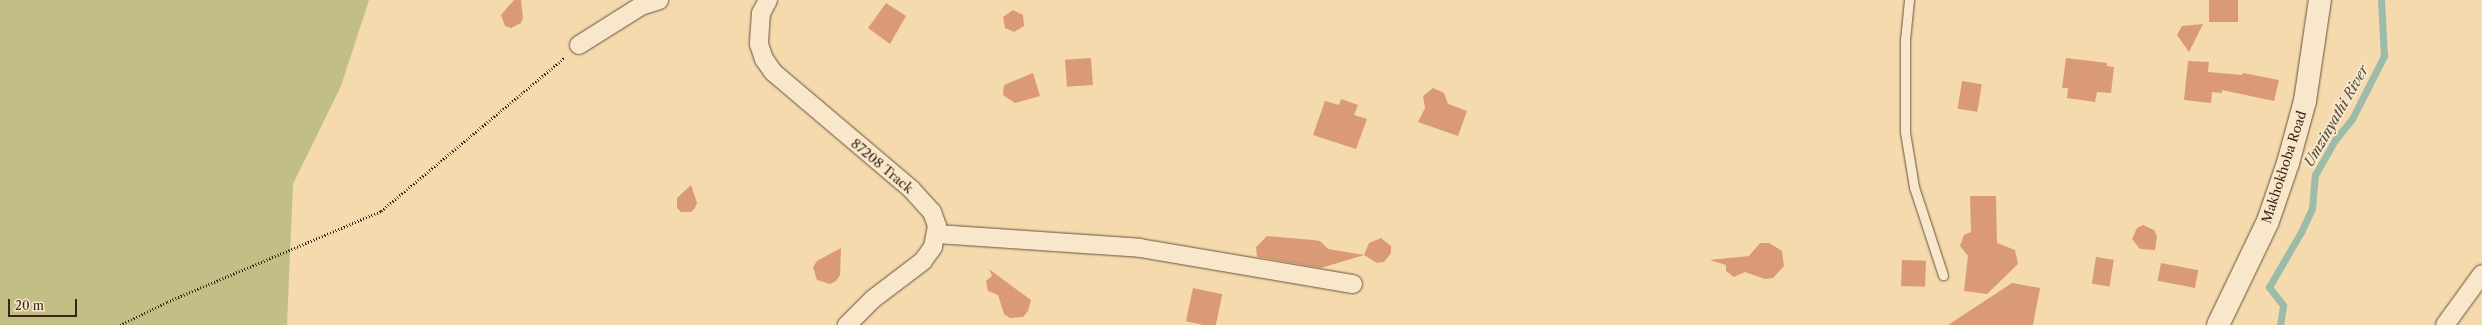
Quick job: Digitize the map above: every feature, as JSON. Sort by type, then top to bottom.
[{"type":"street","points":[[580,45],[641,6],[659,0]]},
{"type":"street","name":"87208 Track","points":[[768,0],[761,13],[759,44],[764,59],[773,72],[912,190],[932,212],[937,234]]},
{"type":"street","name":"Makhokhoba Road","points":[[2218,325],[2265,228],[2288,163],[2305,101],[2320,0]]},
{"type":"street","points":[[847,325],[873,299],[923,261],[933,247],[937,234],[1140,248],[1353,284]]},
{"type":"street","points":[[2445,325],[2482,274]]},
{"type":"lane","points":[[1909,0],[1905,40],[1904,132],[1914,187],[1944,275]]},
{"type":"path","points":[[120,325],[167,302],[380,211],[580,45]]},
{"type":"shaded area","points":[[0,0],[369,0],[341,86],[293,184],[287,325],[0,325]]},
{"type":"building","points":[[514,0],[521,0],[523,18],[521,23],[511,28],[505,26],[501,15]]},
{"type":"building","points":[[2209,0],[2238,0],[2238,22],[2209,22]]},
{"type":"building","points":[[886,3],[906,16],[890,44],[868,28]]},
{"type":"building","points":[[1013,10],[1023,15],[1024,26],[1014,32],[1005,28],[1003,17]]},
{"type":"building","points":[[2203,24],[2189,52],[2177,35],[2182,26]]},
{"type":"building","points":[[1091,58],[1093,85],[1067,87],[1065,60]]},
{"type":"building","points":[[2066,58],[2107,63],[2107,66],[2114,67],[2111,93],[2097,92],[2095,102],[2067,98],[2068,88],[2062,88]]},
{"type":"building","points":[[2188,61],[2209,62],[2208,72],[2242,75],[2243,73],[2279,80],[2274,101],[2222,90],[2222,93],[2212,92],[2211,103],[2184,100]]},
{"type":"building","points":[[1033,73],[1040,96],[1015,103],[1003,95],[1004,85]]},
{"type":"building","points":[[1962,81],[1982,84],[1977,112],[1958,109]]},
{"type":"building","points":[[1433,88],[1444,93],[1448,104],[1467,111],[1458,136],[1418,122],[1425,108],[1423,96]]},
{"type":"building","points":[[1341,99],[1358,105],[1354,115],[1367,119],[1356,149],[1313,135],[1325,101],[1339,105]]},
{"type":"building","points":[[691,185],[697,203],[691,212],[681,212],[677,208],[677,198]]},
{"type":"building","points":[[1970,196],[1996,196],[1997,243],[2015,250],[2018,264],[1987,294],[1964,291],[1968,256],[1960,246],[1964,235],[1971,232]]},
{"type":"building","points":[[2143,225],[2154,230],[2157,236],[2155,250],[2140,249],[2132,239],[2137,228]]},
{"type":"building","points":[[1267,236],[1320,241],[1328,249],[1364,255],[1321,268],[1257,257],[1256,247]]},
{"type":"building","points":[[1381,238],[1391,246],[1391,253],[1384,262],[1377,263],[1364,255],[1369,243]]},
{"type":"building","points":[[1760,243],[1769,243],[1782,251],[1784,266],[1773,278],[1765,279],[1745,272],[1734,277],[1726,271],[1726,265],[1710,260],[1749,256]]},
{"type":"building","points":[[841,248],[840,275],[836,281],[830,284],[817,280],[813,267],[817,261]]},
{"type":"building","points":[[2096,257],[2114,260],[2110,286],[2092,284]]},
{"type":"building","points":[[1902,260],[1926,261],[1925,287],[1901,286]]},
{"type":"building","points":[[2161,263],[2198,270],[2195,288],[2158,281]]},
{"type":"building","points":[[989,269],[1031,300],[1028,311],[1023,317],[1010,318],[1004,314],[998,295],[988,291],[986,281],[992,276]]},
{"type":"building","points":[[2012,283],[2040,288],[2033,325],[1948,325]]},
{"type":"building","points":[[1193,288],[1222,294],[1216,325],[1204,325],[1186,321]]},
{"type":"waterway","name":"Umzinyathi River","points":[[2280,325],[2283,305],[2269,287],[2301,232],[2312,208],[2315,175],[2335,140],[2352,119],[2384,56],[2381,0]]}]
